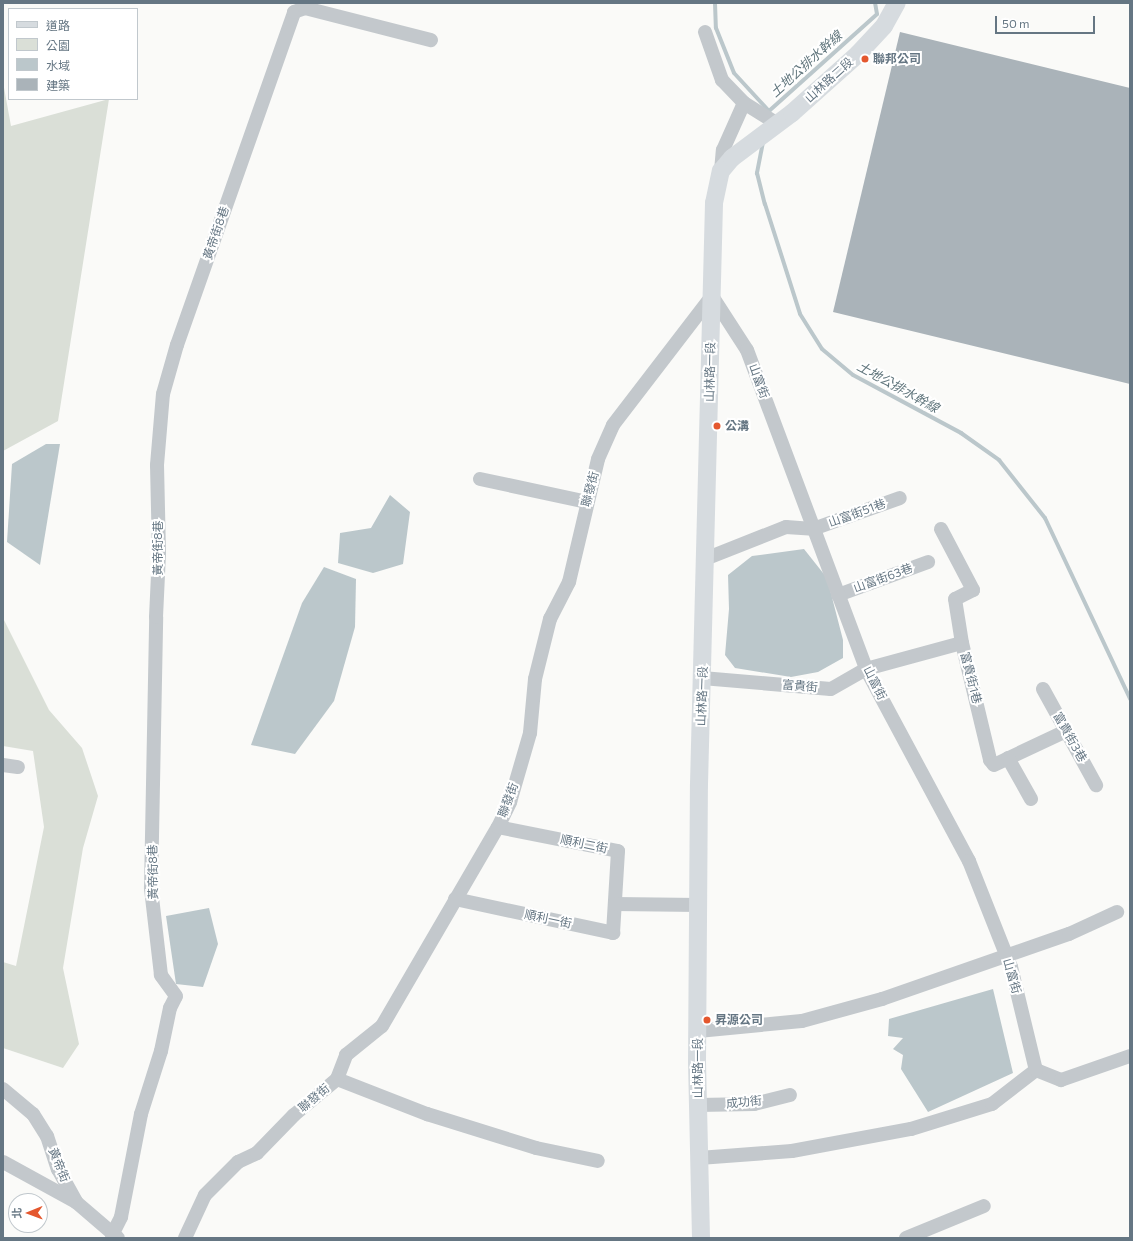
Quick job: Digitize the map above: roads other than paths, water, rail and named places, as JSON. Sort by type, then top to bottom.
[{"type":"main road","name":"山林路二段","points":[[727,164],[773,128],[858,54],[884,26],[897,3]]},
{"type":"main road","name":"山林路一段","points":[[701,1238],[698,1031],[702,678],[714,203],[727,164]]},
{"type":"street","name":"黃帝街8巷","points":[[115,1236],[121,1217],[141,1114],[161,1051],[170,1008],[176,996],[161,975],[151,888],[156,617],[159,554],[157,464],[163,394],[191,303],[294,12],[305,8],[431,40]]},
{"type":"street","points":[[705,32],[722,80],[744,103],[760,113],[773,128]]},
{"type":"street","points":[[727,164],[724,150],[744,103]]},
{"type":"street","name":"聯發街","points":[[185,1238],[205,1195],[238,1162],[257,1153],[294,1115],[337,1079],[346,1055],[382,1026],[498,827],[510,802],[530,733],[535,679],[550,619],[569,582],[598,459],[613,425],[712,296]]},
{"type":"street","name":"山富街","points":[[712,296],[747,350],[866,669],[970,861],[1006,956],[1036,1070]]},
{"type":"street","points":[[480,479],[587,502]]},
{"type":"street","name":"山富街51巷","points":[[813,529],[900,498]]},
{"type":"street","points":[[705,559],[786,527],[813,529]]},
{"type":"street","name":"富貴街1巷","points":[[940,529],[973,590],[955,599],[962,644],[990,760],[994,765],[1066,731]]},
{"type":"street","name":"山富街63巷","points":[[838,595],[928,562]]},
{"type":"street","name":"富貴街","points":[[702,678],[831,689],[866,669],[962,644]]},
{"type":"street","name":"富貴街3巷","points":[[1043,688],[1096,785]]},
{"type":"street","points":[[1008,758],[1030,799]]},
{"type":"street","points":[[3,765],[18,767]]},
{"type":"street","name":"順利二街","points":[[498,827],[618,852],[615,904]]},
{"type":"street","name":"順利一街","points":[[455,899],[613,933],[615,904]]},
{"type":"street","points":[[615,904],[699,905]]},
{"type":"street","points":[[698,1031],[802,1021],[882,999],[1069,934],[1117,912]]},
{"type":"street","points":[[699,1158],[792,1151],[911,1129],[992,1104],[1036,1070],[1061,1080],[1130,1056]]},
{"type":"street","points":[[337,1079],[434,1116],[536,1148],[598,1161]]},
{"type":"street","name":"黃帝街","points":[[3,1089],[33,1114],[47,1136],[58,1169],[76,1202],[115,1236]]},
{"type":"street","name":"成功街","points":[[698,1105],[754,1104],[790,1095]]},
{"type":"street","points":[[3,1162],[76,1202]]},
{"type":"street","points":[[906,1238],[984,1206]]},
{"type":"water","points":[[46,444],[60,444],[40,565],[7,542],[12,464]]},
{"type":"water","points":[[390,495],[410,512],[403,564],[373,573],[338,563],[340,533],[371,528]]},
{"type":"water","points":[[804,549],[827,578],[843,640],[843,658],[818,672],[791,677],[735,668],[725,655],[729,609],[728,575],[752,556]]},
{"type":"water","points":[[324,567],[356,579],[355,627],[334,701],[295,754],[251,745],[302,603]]},
{"type":"water","points":[[209,908],[218,944],[203,987],[176,984],[166,916]]},
{"type":"water","points":[[993,989],[1013,1073],[928,1112],[901,1069],[903,1055],[893,1049],[903,1038],[888,1036],[889,1019]]},
{"type":"waterway","points":[[715,3],[716,28],[734,73],[769,111]]},
{"type":"waterway","name":"土地公排水幹線","points":[[769,114],[769,111],[877,14],[875,3]]},
{"type":"waterway","name":"土地公排水幹線","points":[[763,142],[757,173],[765,204],[800,314],[822,349],[853,375],[961,433],[999,460],[1045,518],[1130,699]]},
{"type":"place","name":"聯邦公司","points":[[865,59]]},
{"type":"place","name":"公溝","points":[[717,426]]},
{"type":"place","name":"昇源公司","points":[[707,1020]]}]
